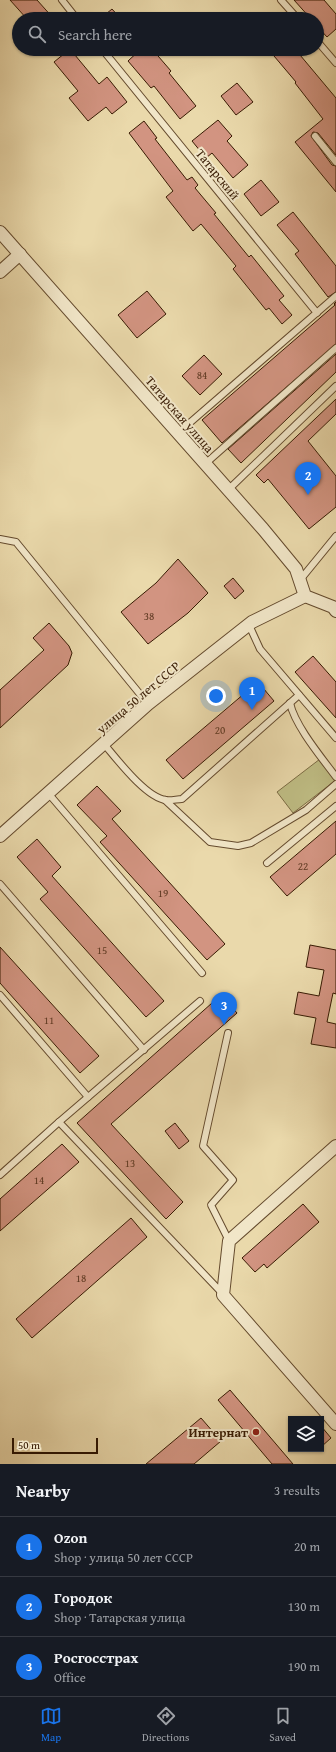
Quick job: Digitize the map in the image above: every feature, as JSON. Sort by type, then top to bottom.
[{"type":"street","name":"Татарская улица","points":[[0,232],[296,569],[306,596]]},
{"type":"street","points":[[0,272],[20,254]]},
{"type":"street","points":[[306,596],[333,607],[336,611]]},
{"type":"street","name":"улица 50 лет СССР","points":[[2,832],[148,704],[249,625],[306,596]]},
{"type":"street","points":[[336,1146],[229,1241],[223,1295],[336,1424]]},
{"type":"lane","points":[[62,0],[71,12]]},
{"type":"lane","points":[[282,0],[292,12]]},
{"type":"lane","points":[[324,49],[336,63]]},
{"type":"lane","name":"Татарский","points":[[108,56],[317,313]]},
{"type":"lane","points":[[315,136],[336,162]]},
{"type":"lane","points":[[178,433],[336,296]]},
{"type":"lane","points":[[205,464],[336,348]]},
{"type":"lane","points":[[228,490],[336,386]]},
{"type":"lane","points":[[300,580],[336,536]]},
{"type":"lane","points":[[0,539],[16,542],[148,704]]},
{"type":"lane","points":[[249,625],[260,649],[336,738]]},
{"type":"lane","points":[[165,800],[182,799],[299,695]]},
{"type":"lane","points":[[290,703],[292,711],[307,736],[336,777]]},
{"type":"lane","points":[[104,744],[133,778],[153,794],[165,800],[210,842],[238,846],[251,843],[306,810],[336,784]]},
{"type":"lane","points":[[48,793],[202,973]]},
{"type":"lane","points":[[267,863],[336,806]]},
{"type":"lane","points":[[0,884],[144,1050]]},
{"type":"lane","points":[[0,995],[88,1098]]},
{"type":"lane","points":[[0,1174],[200,1001]]},
{"type":"lane","points":[[228,1033],[203,1146],[233,1180],[211,1205],[229,1241]]},
{"type":"lane","points":[[59,1122],[223,1295]]},
{"type":"shaded area","points":[[320,759],[336,780],[293,813],[277,792]]},
{"type":"building","points":[[10,0],[37,0],[48,12],[21,12]]},
{"type":"building","points":[[294,0],[324,0],[336,14],[336,29],[327,37],[324,34],[324,12],[305,12]]},
{"type":"building","points":[[61,56],[76,56],[99,84],[107,77],[127,102],[112,114],[106,107],[88,121],[69,98],[78,91],[54,62]]},
{"type":"building","points":[[133,56],[158,56],[171,71],[169,73],[196,106],[180,119],[154,86],[151,88],[128,61]]},
{"type":"building","points":[[274,56],[301,56],[336,98],[336,155],[318,133],[313,132],[311,136],[332,165],[336,166],[336,192],[295,142],[323,119],[295,83],[296,82]]},
{"type":"building","points":[[237,83],[253,102],[236,115],[221,96]]},
{"type":"building","points":[[218,120],[232,136],[227,141],[248,165],[233,178],[212,153],[206,158],[192,141]]},
{"type":"building","points":[[144,121],[157,138],[155,139],[187,180],[192,177],[198,185],[195,188],[216,213],[214,214],[249,257],[251,255],[284,296],[279,300],[292,315],[282,324],[269,308],[266,310],[233,269],[236,266],[201,224],[193,231],[166,197],[173,191],[129,133]]},
{"type":"building","points":[[261,180],[279,202],[261,216],[244,194]]},
{"type":"building","points":[[293,212],[336,266],[336,292],[328,297],[295,254],[299,251],[277,225]]},
{"type":"building","points":[[147,291],[166,314],[137,338],[118,315]]},
{"type":"building","points":[[336,302],[336,344],[222,443],[202,420],[335,305],[334,304]]},
{"type":"building","points":[[336,354],[336,372],[241,463],[228,449]]},
{"type":"building","points":[[204,355],[222,374],[200,395],[182,376]]},
{"type":"building","points":[[336,399],[336,414],[308,441],[336,476],[336,507],[309,529],[268,479],[264,483],[256,475]]},
{"type":"building","points":[[178,559],[208,593],[188,613],[148,644],[121,612],[156,583]]},
{"type":"building","points":[[233,578],[244,591],[235,599],[224,586]]},
{"type":"building","points":[[49,623],[69,646],[72,653],[68,665],[0,728],[0,690],[44,650],[33,638]]},
{"type":"building","points":[[313,656],[336,682],[336,718],[295,672]]},
{"type":"building","points":[[258,682],[274,701],[183,779],[166,760]]},
{"type":"building","points":[[97,786],[121,811],[112,819],[225,944],[207,960],[100,842],[107,836],[77,805]]},
{"type":"building","points":[[336,821],[336,854],[287,896],[270,877]]},
{"type":"building","points":[[37,839],[61,867],[52,876],[164,1001],[146,1017],[40,899],[48,892],[17,857]]},
{"type":"building","points":[[310,945],[336,950],[336,994],[333,993],[327,1022],[336,1024],[336,1048],[311,1044],[316,1018],[294,1014],[298,992],[319,996],[324,970],[306,967]]},
{"type":"building","points":[[0,947],[99,1056],[80,1073],[0,983]]},
{"type":"building","points":[[221,995],[237,1013],[111,1124],[183,1202],[166,1219],[77,1123]]},
{"type":"building","points":[[175,1123],[189,1141],[179,1149],[165,1131]]},
{"type":"building","points":[[62,1144],[79,1162],[0,1231],[0,1199]]},
{"type":"building","points":[[303,1204],[319,1222],[267,1268],[264,1264],[255,1272],[242,1258]]},
{"type":"building","points":[[131,1218],[147,1237],[32,1338],[16,1319]]},
{"type":"building","name":"Интернат","points":[[230,1390],[293,1464],[272,1464],[218,1400]]},
{"type":"building","points":[[201,1418],[221,1441],[194,1464],[146,1464]]},
{"type":"building","points":[[324,1430],[331,1438],[324,1444]]},
{"type":"place","name":"Городок","points":[[308,495]]},
{"type":"place","name":"Ozon","points":[[252,710]]},
{"type":"place","name":"Росгосстрах","points":[[224,1025]]},
{"type":"place","name":"Интернат","points":[[256,1432]]}]
